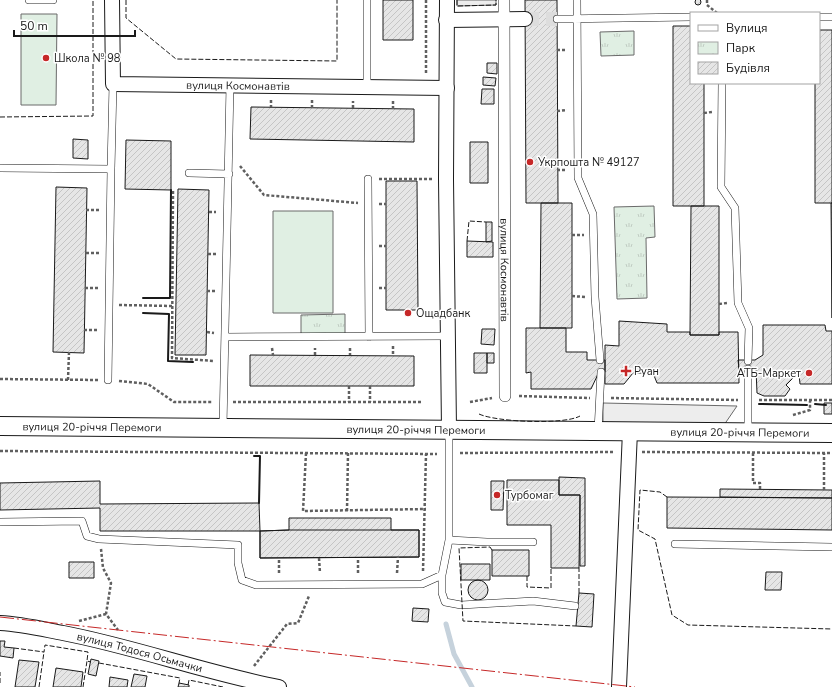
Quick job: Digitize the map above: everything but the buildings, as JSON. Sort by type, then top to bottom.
[{"type":"street","points":[[112,0],[114,84]]},
{"type":"street","points":[[446,0],[446,179],[449,429]]},
{"type":"street","name":"вулиця Космонавтів","points":[[504,0],[505,396]]},
{"type":"street","points":[[446,20],[525,20]]},
{"type":"street","name":"вулиця Космонавтів","points":[[114,84],[447,88]]},
{"type":"street","name":"вулиця 20-річчя Перемоги","points":[[0,426],[832,433]]},
{"type":"street","points":[[619,687],[630,431]]},
{"type":"street","name":"вулиця Тодося Осьмачки","points":[[0,623],[16,624],[67,634],[132,649],[237,682],[279,687]]},
{"type":"lane","points":[[29,0],[53,0]]},
{"type":"lane","points":[[367,0],[367,87]]},
{"type":"lane","points":[[577,0],[578,178],[593,214],[595,298],[600,360]]},
{"type":"lane","points":[[557,19],[690,17]]},
{"type":"lane","points":[[820,17],[832,17]]},
{"type":"lane","points":[[108,380],[111,169],[114,84]]},
{"type":"lane","points":[[722,84],[721,187],[735,208],[738,302],[749,328],[748,361]]},
{"type":"lane","points":[[222,428],[225,361],[230,85]]},
{"type":"lane","points":[[0,168],[111,169]]},
{"type":"lane","points":[[189,173],[229,174]]},
{"type":"lane","points":[[368,179],[369,337]]},
{"type":"lane","points":[[225,337],[448,336]]},
{"type":"lane","points":[[748,369],[748,432]]},
{"type":"lane","points":[[598,431],[600,372]]},
{"type":"lane","points":[[449,429],[449,540],[442,575],[442,593],[445,602],[461,604],[533,601],[575,606]]},
{"type":"lane","points":[[0,522],[82,521],[87,536],[99,539],[238,545],[238,563],[242,580],[256,585],[422,584],[442,575]]},
{"type":"lane","points":[[449,540],[533,542]]},
{"type":"lane","points":[[675,544],[832,547]]},
{"type":"path","points":[[426,0],[426,88]]},
{"type":"path","points":[[707,0],[707,5],[716,12]]},
{"type":"path","points":[[229,154],[264,195],[368,204]]},
{"type":"path","points":[[368,179],[446,179]]},
{"type":"path","points":[[173,191],[172,358],[225,361]]},
{"type":"path","points":[[110,305],[173,306]]},
{"type":"path","points":[[68,380],[69,352]]},
{"type":"path","points":[[0,378],[108,380],[148,384],[174,402],[423,402]]},
{"type":"path","points":[[349,386],[349,402]]},
{"type":"path","points":[[370,386],[370,402]]},
{"type":"path","points":[[470,402],[505,396],[810,401],[832,400]]},
{"type":"path","points":[[810,401],[810,410]]},
{"type":"path","points":[[0,451],[448,454]]},
{"type":"path","points":[[306,453],[303,510],[347,511],[426,509]]},
{"type":"path","points":[[347,511],[348,453]]},
{"type":"path","points":[[753,453],[754,483],[760,483],[760,490]]},
{"type":"path","points":[[824,453],[824,490]]},
{"type":"path","points":[[422,584],[426,509],[426,454]]},
{"type":"path","points":[[99,539],[103,568],[111,583],[106,614],[132,649]]},
{"type":"path","points":[[397,585],[398,557]]},
{"type":"path","points":[[278,584],[279,558]]},
{"type":"path","points":[[237,682],[264,656],[270,643],[287,624],[298,623],[317,585],[319,558]]},
{"type":"path","points":[[358,558],[358,584]]},
{"type":"green space","points":[[21,14],[57,14],[56,105],[21,105]]},
{"type":"green space","points":[[634,31],[634,55],[601,56],[600,32]]},
{"type":"green space","points":[[654,206],[655,237],[646,238],[647,298],[617,299],[614,207]]},
{"type":"green space","points":[[273,211],[333,211],[333,313],[273,313]]},
{"type":"green space","points":[[345,314],[345,334],[301,335],[301,315]]},
{"type":"shaded area","points":[[457,0],[496,0],[496,5],[457,6]]},
{"type":"shaded area","points":[[603,403],[737,406],[724,425],[603,423]]},
{"type":"waterway","points":[[446,624],[454,654],[472,687]]},
{"type":"tunnel","points":[[525,19],[557,19]]},
{"type":"fence","points":[[0,117],[93,116],[93,0]]},
{"type":"fence","points":[[126,0],[126,18],[176,59],[337,61],[337,0]]},
{"type":"fence","points":[[457,0],[457,6],[496,5],[496,0]]},
{"type":"fence","points":[[467,241],[469,221],[486,222]]},
{"type":"fence","points":[[479,414],[514,421],[560,421],[580,416]]},
{"type":"fence","points":[[667,497],[660,492],[640,490],[638,530],[655,539],[672,615],[688,625],[832,629]]},
{"type":"fence","points":[[492,550],[490,547],[459,548],[463,621],[576,626]]},
{"type":"fence","points":[[527,576],[527,587],[551,588],[551,568]]},
{"type":"fence","points":[[579,568],[579,593]]},
{"type":"fence","points":[[14,648],[44,652],[45,645],[88,652],[87,661],[91,662]]},
{"type":"fence","points":[[39,687],[44,652]]},
{"type":"fence","points":[[83,687],[87,661]]},
{"type":"fence","points":[[99,663],[180,678],[179,683]]},
{"type":"fence","points":[[0,672],[0,683]]},
{"type":"fence","points":[[188,685],[189,680],[223,687]]},
{"type":"wall","points":[[143,298],[170,298],[171,190]]},
{"type":"wall","points":[[143,313],[169,314],[168,361],[193,362]]},
{"type":"wall","points":[[759,404],[807,405]]},
{"type":"wall","points":[[815,404],[826,405]]},
{"type":"wall","points":[[254,456],[260,456],[259,503]]},
{"type":"power","points":[[0,617],[635,687]]},
{"type":"place","name":"Школа № 98","points":[[46,58]]},
{"type":"place","name":"Укрпошта № 49127","points":[[530,162]]},
{"type":"place","name":"Ощадбанк","points":[[408,313]]},
{"type":"place","name":"Руан","points":[[626,371]]},
{"type":"place","name":"АТБ-Маркет","points":[[809,373]]},
{"type":"place","name":"Турбомаг","points":[[497,495]]}]
